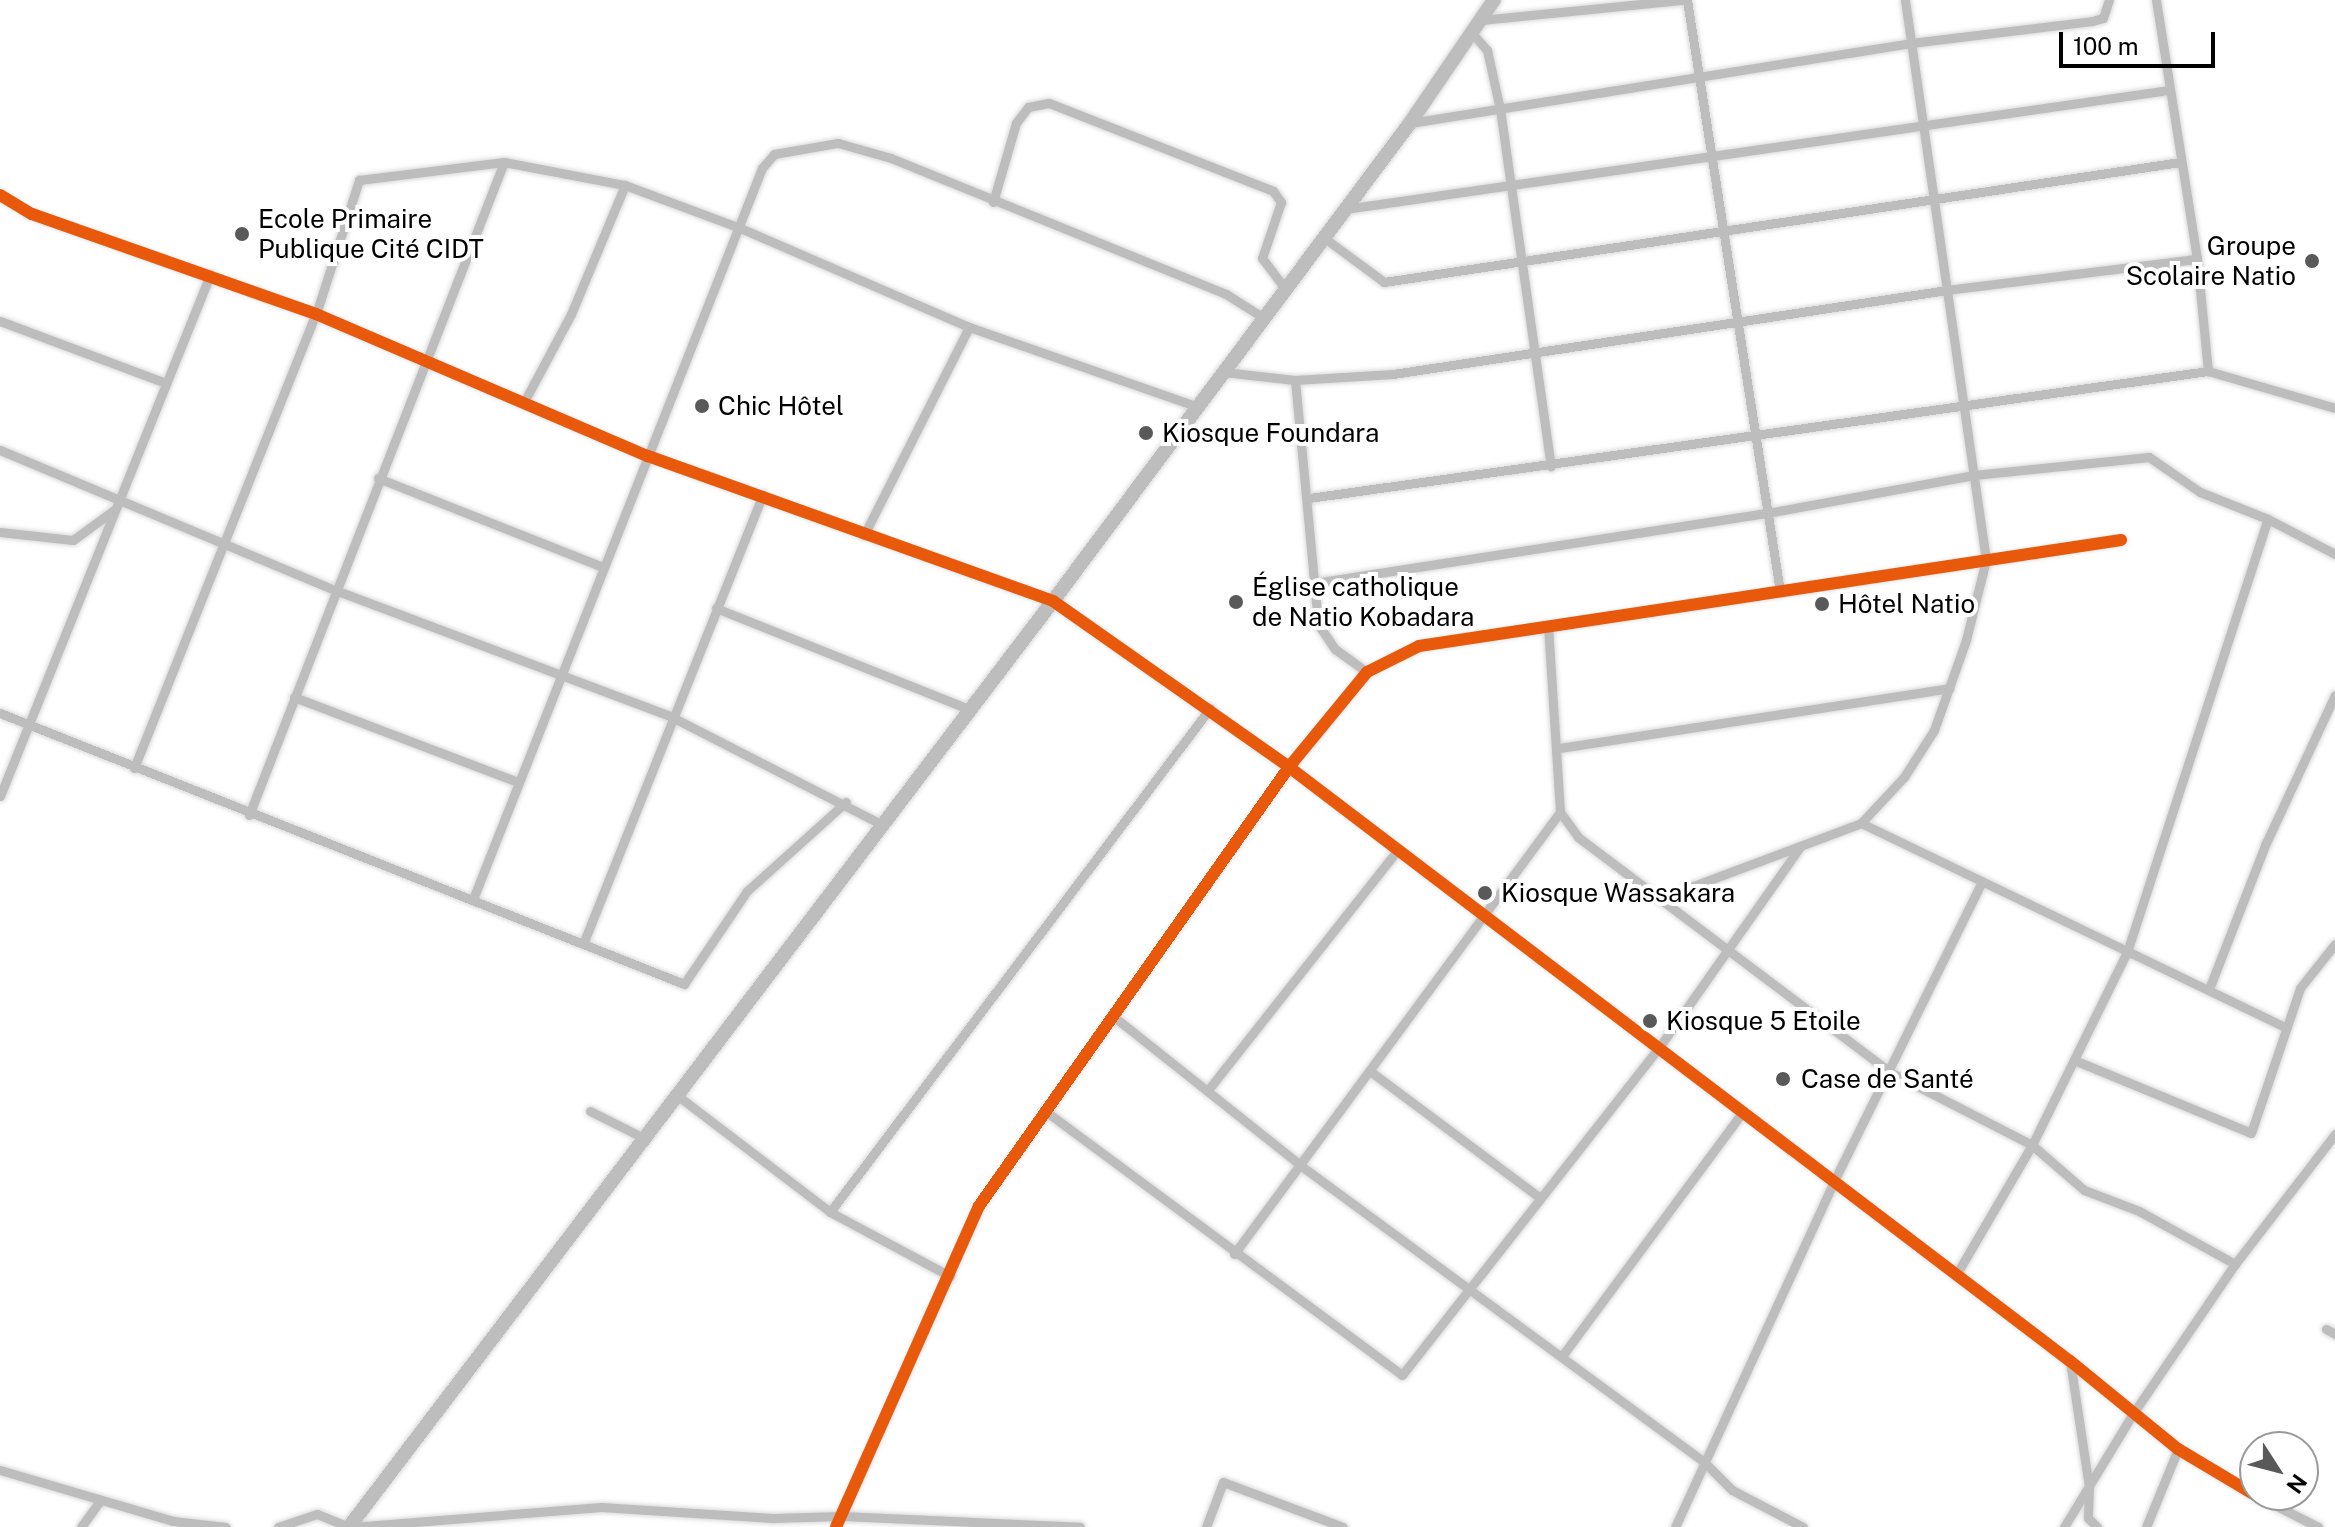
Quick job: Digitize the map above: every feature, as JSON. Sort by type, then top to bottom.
[{"type":"main road","points":[[350,1527],[1053,601],[1410,123],[1494,0]]},
{"type":"street","points":[[1551,466],[1508,185],[1500,109],[1487,50],[1477,26],[1681,0]]},
{"type":"street","points":[[1687,0],[1714,155],[1754,436],[1780,591]]},
{"type":"street","points":[[1659,899],[1861,823],[1904,777],[1934,730],[1986,560],[1905,0]]},
{"type":"street","points":[[1410,123],[1911,43],[2092,21],[2103,18],[2109,0]]},
{"type":"street","points":[[2156,0],[2197,259],[2208,371]]},
{"type":"street","points":[[1344,209],[1923,122],[2169,90]]},
{"type":"street","points":[[993,202],[1016,123],[1028,107],[1049,103],[1273,191],[1281,202],[1262,258],[1285,289]]},
{"type":"street","points":[[473,899],[515,781],[563,675],[762,168],[774,154],[809,145],[838,143],[891,158],[993,202],[1226,294],[1264,318]]},
{"type":"street","points":[[249,815],[378,478],[428,362],[504,162]]},
{"type":"street","points":[[134,768],[316,314],[359,180],[504,162],[625,185],[740,228],[969,327],[1196,406]]},
{"type":"street","points":[[1323,237],[1384,282],[2180,162]]},
{"type":"street","points":[[524,402],[571,314],[625,185]]},
{"type":"street","points":[[0,195],[32,214],[316,314],[648,456],[1053,601],[1210,708],[2070,1361],[2178,1449],[2239,1485]]},
{"type":"street","points":[[1224,372],[1295,380],[1393,374],[1947,290],[2197,259]]},
{"type":"street","points":[[0,796],[210,275]]},
{"type":"street","points":[[0,321],[166,383]]},
{"type":"street","points":[[864,535],[969,327]]},
{"type":"street","points":[[1309,498],[1551,466],[1963,402],[2208,371],[2335,408]]},
{"type":"street","points":[[1295,380],[1309,498],[1318,624],[1335,649],[1367,672]]},
{"type":"street","points":[[0,450],[118,503],[225,540],[335,590],[670,716],[846,802],[883,825]]},
{"type":"street","points":[[1314,583],[1767,513],[1974,475],[2149,457],[2200,492],[2268,519],[2335,554]]},
{"type":"street","points":[[378,478],[603,567]]},
{"type":"street","points":[[583,944],[670,716],[763,495]]},
{"type":"street","points":[[0,532],[73,540],[118,503]]},
{"type":"street","points":[[1956,1275],[2032,1145],[2127,952],[2268,519]]},
{"type":"street","points":[[836,1527],[979,1206],[1289,767],[1367,672],[1419,646],[2121,540]]},
{"type":"street","points":[[716,608],[971,710]]},
{"type":"street","points":[[1548,626],[1559,748],[1560,812],[1578,837],[1888,1071],[2032,1145],[2084,1190],[2139,1211],[2235,1264]]},
{"type":"street","points":[[1559,748],[1949,688]]},
{"type":"street","points":[[2209,989],[2266,843],[2335,695]]},
{"type":"street","points":[[294,697],[515,781]]},
{"type":"street","points":[[830,1212],[1210,708]]},
{"type":"street","points":[[0,713],[249,815],[473,899],[684,984],[747,891],[846,802]]},
{"type":"street","points":[[1234,1254],[1560,812]]},
{"type":"street","points":[[1861,823],[2285,1027]]},
{"type":"street","points":[[1044,1110],[1234,1254],[1402,1375],[1658,1049],[1800,847]]},
{"type":"street","points":[[1208,1090],[1398,849]]},
{"type":"street","points":[[1675,1527],[1702,1460],[1833,1183],[1982,882]]},
{"type":"street","points":[[2074,1060],[2251,1133],[2300,988],[2335,944]]},
{"type":"street","points":[[1113,1016],[1300,1165],[1702,1460],[1732,1490],[1803,1527]]},
{"type":"street","points":[[1370,1071],[1539,1197]]},
{"type":"street","points":[[678,1096],[830,1212],[950,1276]]},
{"type":"street","points":[[590,1111],[646,1139]]},
{"type":"street","points":[[1562,1356],[1742,1113]]},
{"type":"street","points":[[2064,1527],[2134,1412],[2235,1264],[2335,1134]]},
{"type":"street","points":[[2070,1361],[2089,1487],[2088,1518],[2097,1527]]},
{"type":"street","points":[[2146,1527],[2178,1449]]},
{"type":"street","points":[[0,1470],[99,1502],[173,1521],[226,1527]]},
{"type":"street","points":[[1206,1527],[1223,1482],[1343,1527]]},
{"type":"street","points":[[81,1527],[99,1502]]},
{"type":"street","points":[[278,1527],[317,1514],[350,1527],[601,1507],[773,1518],[842,1516],[1085,1527]]},
{"type":"street","points":[[2286,1511],[2318,1527]]},
{"type":"cycle path","points":[[0,195],[32,214],[316,314],[648,456],[1053,601],[1289,767],[2070,1361],[2178,1449],[2239,1485]]},
{"type":"cycle path","points":[[836,1527],[979,1206],[1289,767],[1367,672],[1419,646],[2121,540]]},
{"type":"place","name":"Ecole Primaire Publique Cité CIDT","points":[[242,234]]},
{"type":"place","name":"Groupe Scolaire Natio","points":[[2312,261]]},
{"type":"place","name":"Chic Hôtel","points":[[702,406]]},
{"type":"place","name":"Kiosque Foundara","points":[[1146,433]]},
{"type":"place","name":"Église catholique de Natio Kobadara","points":[[1236,602]]},
{"type":"place","name":"Hôtel Natio","points":[[1822,604]]},
{"type":"place","name":"Kiosque Wassakara","points":[[1485,893]]},
{"type":"place","name":"Kiosque 5 Etoile","points":[[1650,1021]]},
{"type":"place","name":"Case de Santé","points":[[1783,1079]]}]
